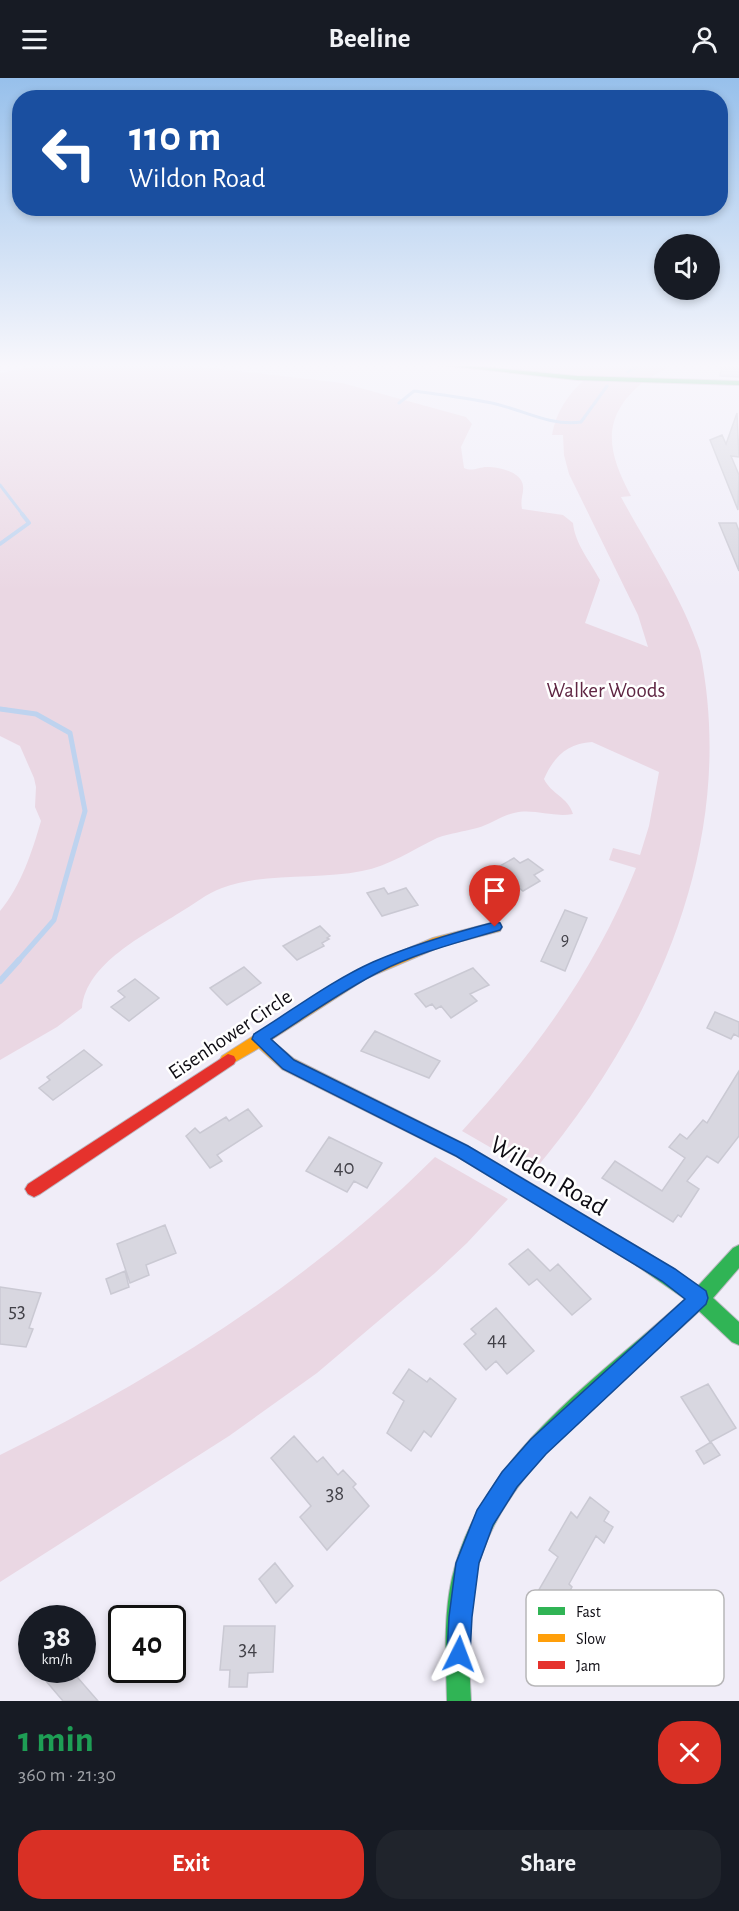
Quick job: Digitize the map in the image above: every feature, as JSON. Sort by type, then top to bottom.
[{"type":"street","name":"Eisenhower Circle","points":[[34,1189],[327,995],[376,967],[438,942],[495,927]]},
{"type":"street","name":"Wildon Road","points":[[260,1039],[288,1064],[462,1151],[669,1275],[699,1298],[739,1335]]},
{"type":"street","points":[[459,1701],[459,1654],[467,1563],[485,1518],[509,1479],[539,1447],[699,1298],[739,1254]]},
{"type":"green space","name":"Walker Woods","points":[[0,440],[464,440],[461,447],[464,468],[470,470],[492,467],[514,474],[522,481],[522,509],[563,515],[573,523],[580,545],[600,580],[585,623],[648,647],[638,615],[569,474],[564,455],[563,440],[612,440],[617,464],[631,496],[621,497],[684,611],[700,651],[709,723],[707,794],[696,863],[677,930],[649,995],[616,1057],[577,1116],[533,1172],[462,1131],[539,1040],[583,975],[602,941],[636,868],[609,860],[613,848],[640,855],[649,826],[659,772],[592,742],[575,745],[557,758],[544,779],[567,803],[573,814],[514,813],[482,827],[437,838],[391,862],[372,869],[345,874],[255,880],[216,890],[119,952],[94,977],[86,992],[82,1008],[57,1027],[0,1060],[0,911],[20,880],[41,821],[35,807],[34,778],[20,746],[0,736]]},
{"type":"green space","points":[[435,1157],[508,1199],[435,1273],[317,1373],[229,1436],[0,1582],[0,1455],[117,1394],[230,1324],[284,1286],[336,1245],[387,1203]]},
{"type":"building","points":[[710,440],[724,440],[726,444],[728,440],[738,440],[739,457],[731,456],[739,475],[738,510]]},
{"type":"building","points":[[719,523],[736,523],[739,531],[739,571]]},
{"type":"building","points":[[514,858],[520,863],[528,859],[543,870],[534,875],[540,881],[523,891],[510,881],[513,879],[498,867]]},
{"type":"building","points":[[384,888],[388,894],[406,888],[418,905],[382,916],[367,893]]},
{"type":"building","points":[[565,910],[587,918],[565,971],[541,961]]},
{"type":"building","points":[[320,926],[330,936],[322,943],[324,946],[297,960],[283,946]]},
{"type":"building","points":[[244,967],[261,983],[227,1005],[210,988]]},
{"type":"building","points":[[473,968],[489,985],[470,994],[477,1001],[451,1018],[441,1006],[436,1009],[432,1004],[426,1007],[415,994]]},
{"type":"building","points":[[135,979],[159,998],[129,1021],[111,1007],[125,997],[118,991]]},
{"type":"building","points":[[715,1012],[739,1022],[739,1037],[734,1034],[731,1039],[707,1028]]},
{"type":"building","points":[[375,1031],[440,1061],[429,1078],[361,1051]]},
{"type":"building","points":[[84,1050],[102,1065],[53,1100],[39,1088],[50,1080],[47,1077]]},
{"type":"building","points":[[739,1071],[739,1136],[718,1163],[707,1156],[687,1181],[699,1189],[681,1217],[678,1215],[673,1222],[602,1178],[615,1161],[662,1191],[685,1158],[669,1147],[680,1134],[687,1139],[703,1120],[707,1123]]},
{"type":"building","points":[[248,1109],[262,1126],[217,1155],[222,1161],[210,1168],[186,1136],[195,1128],[200,1133],[226,1117],[229,1121]]},
{"type":"building","points":[[329,1137],[382,1163],[367,1188],[354,1181],[347,1192],[306,1171]]},
{"type":"building","points":[[165,1225],[176,1253],[146,1265],[149,1275],[130,1283],[117,1244]]},
{"type":"building","points":[[528,1249],[550,1271],[558,1264],[591,1299],[572,1315],[537,1279],[529,1285],[509,1264]]},
{"type":"building","points":[[125,1271],[129,1287],[111,1294],[106,1279]]},
{"type":"building","points":[[0,1287],[41,1293],[29,1328],[33,1329],[26,1347],[0,1344]]},
{"type":"building","points":[[496,1308],[534,1351],[507,1374],[496,1361],[486,1370],[464,1344],[476,1334],[471,1329]]},
{"type":"building","points":[[409,1369],[427,1382],[430,1378],[456,1399],[431,1437],[424,1431],[411,1451],[387,1433],[404,1401],[393,1393]]},
{"type":"building","points":[[708,1384],[736,1428],[710,1442],[681,1397]]},
{"type":"building","points":[[294,1436],[317,1462],[323,1457],[338,1475],[343,1470],[356,1484],[353,1487],[369,1506],[327,1550],[300,1517],[311,1506],[271,1458]]},
{"type":"building","points":[[711,1442],[720,1455],[704,1464],[696,1451]]},
{"type":"building","points":[[590,1497],[609,1512],[604,1521],[613,1527],[604,1543],[596,1536],[569,1584],[572,1587],[570,1590],[539,1590],[558,1557],[549,1550],[571,1512],[577,1518]]},
{"type":"building","points":[[275,1563],[293,1586],[276,1603],[259,1579]]},
{"type":"building","points":[[224,1626],[275,1626],[273,1672],[248,1673],[247,1687],[229,1687],[230,1670],[220,1670]]},
{"type":"building","points":[[48,1683],[82,1683],[98,1701],[63,1701]]},
{"type":"waterway","points":[[0,485],[23,515]]},
{"type":"waterway","points":[[0,544],[29,523],[22,514]]},
{"type":"waterway","points":[[8,710],[0,709],[36,714],[70,733],[85,811],[54,920],[18,961]]},
{"type":"waterway","points":[[0,981],[19,960]]},
{"type":"traffic: fast","points":[[459,1701],[458,1613],[460,1595],[468,1561],[482,1527],[500,1496],[547,1438],[699,1298],[739,1254]]},
{"type":"traffic: fast","points":[[642,1259],[693,1294],[739,1335]]},
{"type":"traffic: slow","points":[[228,1060],[362,974],[438,942],[495,927]]},
{"type":"traffic: slow","points":[[260,1039],[288,1064],[462,1151],[642,1259]]},
{"type":"traffic: jam","points":[[34,1189],[228,1060]]},
{"type":"route","points":[[459,1654],[460,1617],[467,1563],[485,1518],[509,1479],[539,1447],[699,1298],[669,1275],[462,1151],[288,1064],[260,1039],[327,995],[376,967],[438,942],[495,927]]}]
